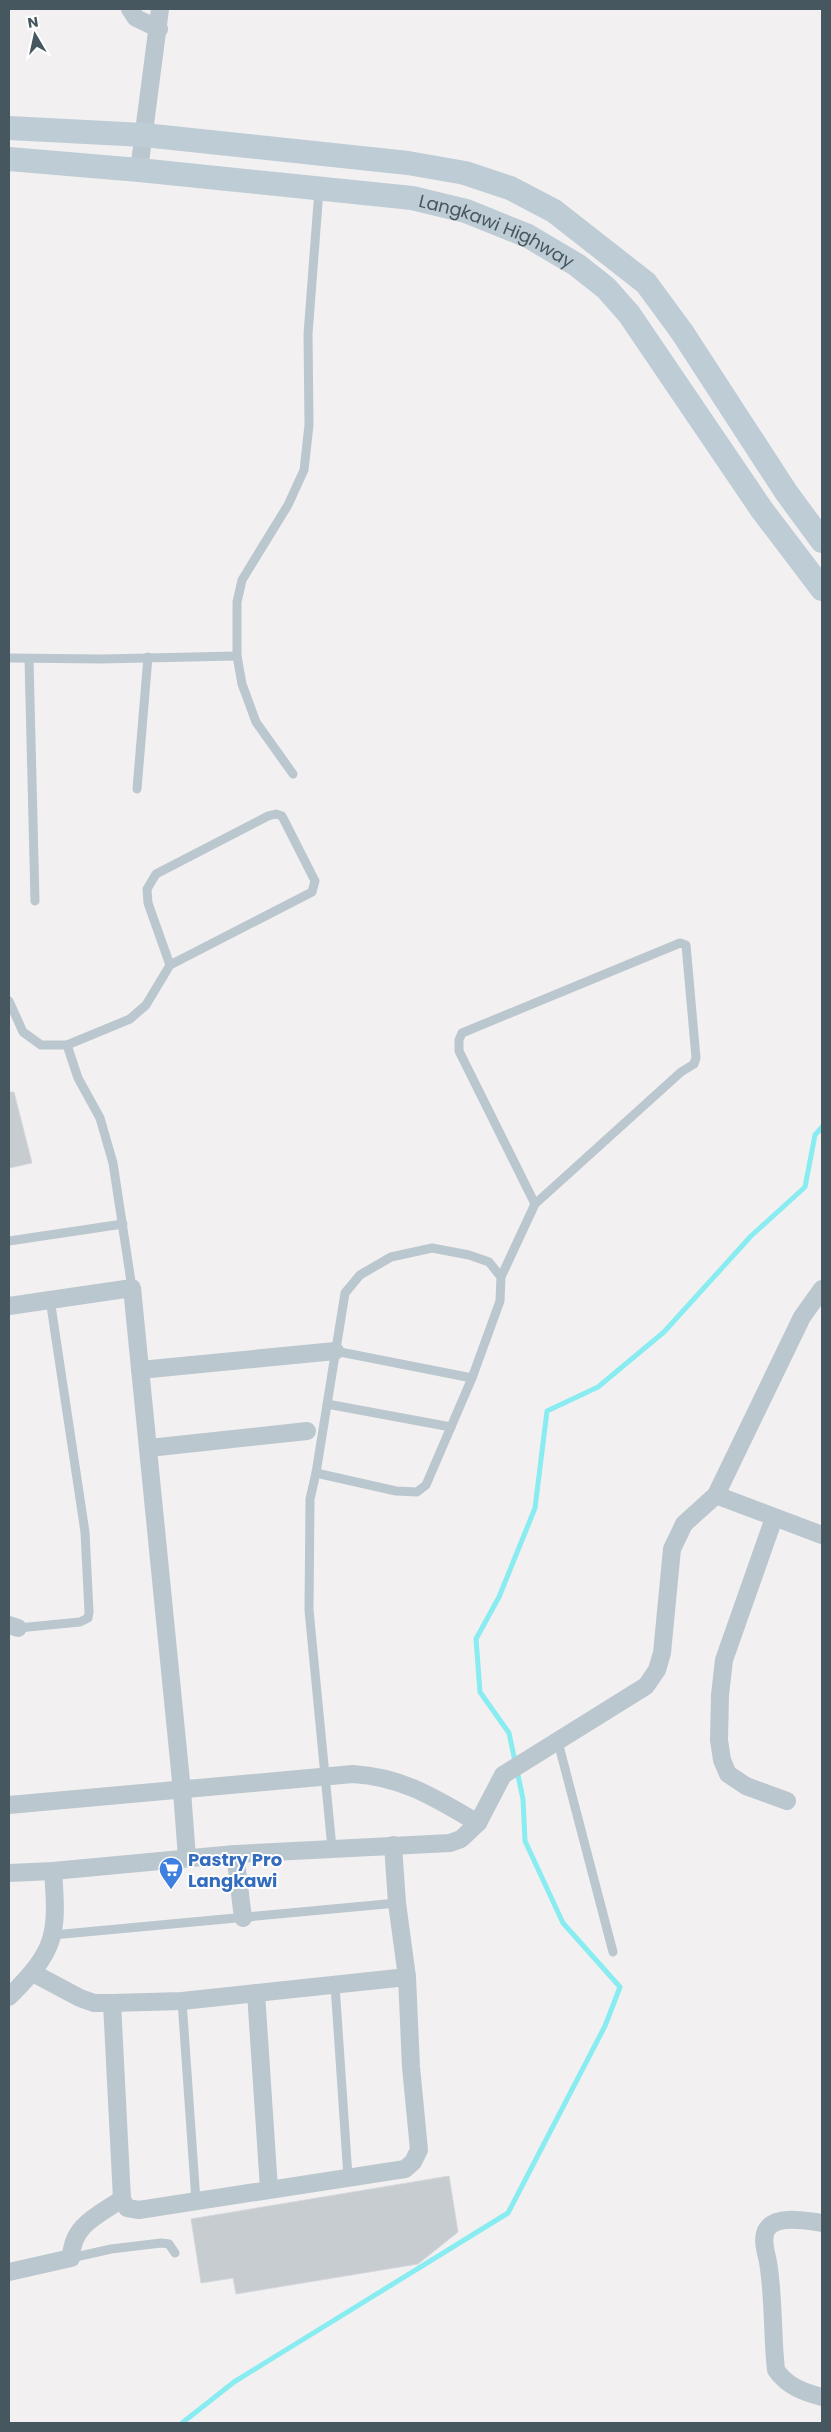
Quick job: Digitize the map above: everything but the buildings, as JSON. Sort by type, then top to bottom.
[{"type":"main road","name":"Langkawi Highway","points":[[9,128],[144,136],[418,164],[465,173],[510,188],[554,211],[646,282],[682,332],[786,492],[822,541]]},
{"type":"main road","name":"Langkawi Highway","points":[[9,159],[139,170],[318,190],[412,198],[466,211],[528,236],[577,265],[606,288],[629,314],[762,510],[822,589]]},
{"type":"main road","points":[[762,510],[786,492]]},
{"type":"street","points":[[130,9],[136,18],[159,29]]},
{"type":"street","points":[[139,170],[159,29],[160,9]]},
{"type":"street","points":[[9,1306],[132,1288],[149,1448],[187,1858]]},
{"type":"street","points":[[9,1873],[53,1871],[234,1854],[450,1843],[461,1839],[478,1823],[503,1775],[646,1686],[657,1670],[662,1653],[672,1550],[684,1524],[716,1495],[802,1317],[822,1289]]},
{"type":"street","points":[[140,1370],[335,1351]]},
{"type":"street","points":[[149,1448],[307,1431]]},
{"type":"street","points":[[716,1495],[822,1535]]},
{"type":"street","points":[[774,1518],[724,1660],[720,1695],[719,1740],[722,1760],[728,1774],[746,1786],[787,1801]]},
{"type":"street","points":[[9,1805],[182,1791],[353,1774],[388,1778],[425,1792],[478,1823]]},
{"type":"street","points":[[112,2003],[122,2199],[127,2208],[139,2210],[406,2169],[413,2162],[419,2150],[411,2067],[407,1977],[397,1902],[393,1845]]},
{"type":"street","points":[[234,1854],[243,1918]]},
{"type":"street","points":[[9,1997],[33,1973],[53,1935],[55,1922],[53,1871]]},
{"type":"street","points":[[33,1973],[80,1998],[94,2003],[182,2001],[407,1977]]},
{"type":"street","points":[[256,1993],[269,2189]]},
{"type":"street","points":[[9,2272],[71,2258],[72,2242],[79,2231],[122,2199]]},
{"type":"street","points":[[822,2223],[793,2220],[775,2222],[768,2228],[764,2237],[772,2290],[776,2370],[784,2381],[799,2389],[822,2397]]},
{"type":"lane","points":[[293,774],[256,722],[242,684],[237,656],[237,602],[242,580],[288,505],[304,470],[310,424],[308,334],[318,190]]},
{"type":"lane","points":[[9,658],[237,656]]},
{"type":"lane","points":[[137,789],[148,657]]},
{"type":"lane","points":[[29,659],[35,901]]},
{"type":"lane","points":[[9,1001],[23,1032],[41,1045],[67,1045],[130,1019],[146,1005],[170,966],[312,892],[314,881],[282,816],[276,814],[268,816],[156,874],[147,889],[148,903],[170,966]]},
{"type":"lane","points":[[316,1473],[396,1492],[417,1492],[426,1486],[472,1378],[500,1301],[501,1277],[535,1204],[681,1072],[694,1064],[696,1058],[686,944],[680,943],[462,1033],[459,1040],[459,1051],[535,1204]]},
{"type":"lane","points":[[67,1045],[78,1078],[100,1118],[113,1163],[132,1288]]},
{"type":"lane","points":[[9,1241],[123,1224]]},
{"type":"lane","points":[[332,1848],[310,1610],[310,1498],[316,1473],[345,1293],[360,1275],[391,1257],[432,1248],[469,1255],[489,1262],[501,1277]]},
{"type":"lane","points":[[13,1626],[80,1622],[88,1618],[89,1612],[85,1532],[50,1299]]},
{"type":"lane","points":[[335,1351],[472,1378]]},
{"type":"lane","points":[[326,1404],[451,1427]]},
{"type":"lane","points":[[558,1742],[613,1952]]},
{"type":"lane","points":[[53,1935],[397,1902]]},
{"type":"lane","points":[[335,1985],[348,2177]]},
{"type":"lane","points":[[182,2001],[196,2201]]},
{"type":"lane","points":[[71,2258],[111,2249],[161,2243],[168,2244],[175,2254]]},
{"type":"waterway","points":[[182,2423],[234,2382],[508,2213],[605,2026],[620,1987],[563,1923],[525,1841],[523,1799],[509,1733],[480,1692],[476,1639],[499,1597],[535,1508],[547,1411],[598,1387],[664,1332],[751,1236],[805,1187],[815,1135],[822,1127]]},
{"type":"place","name":"Pastry Pro Langkawi","points":[[171,1890]]}]
